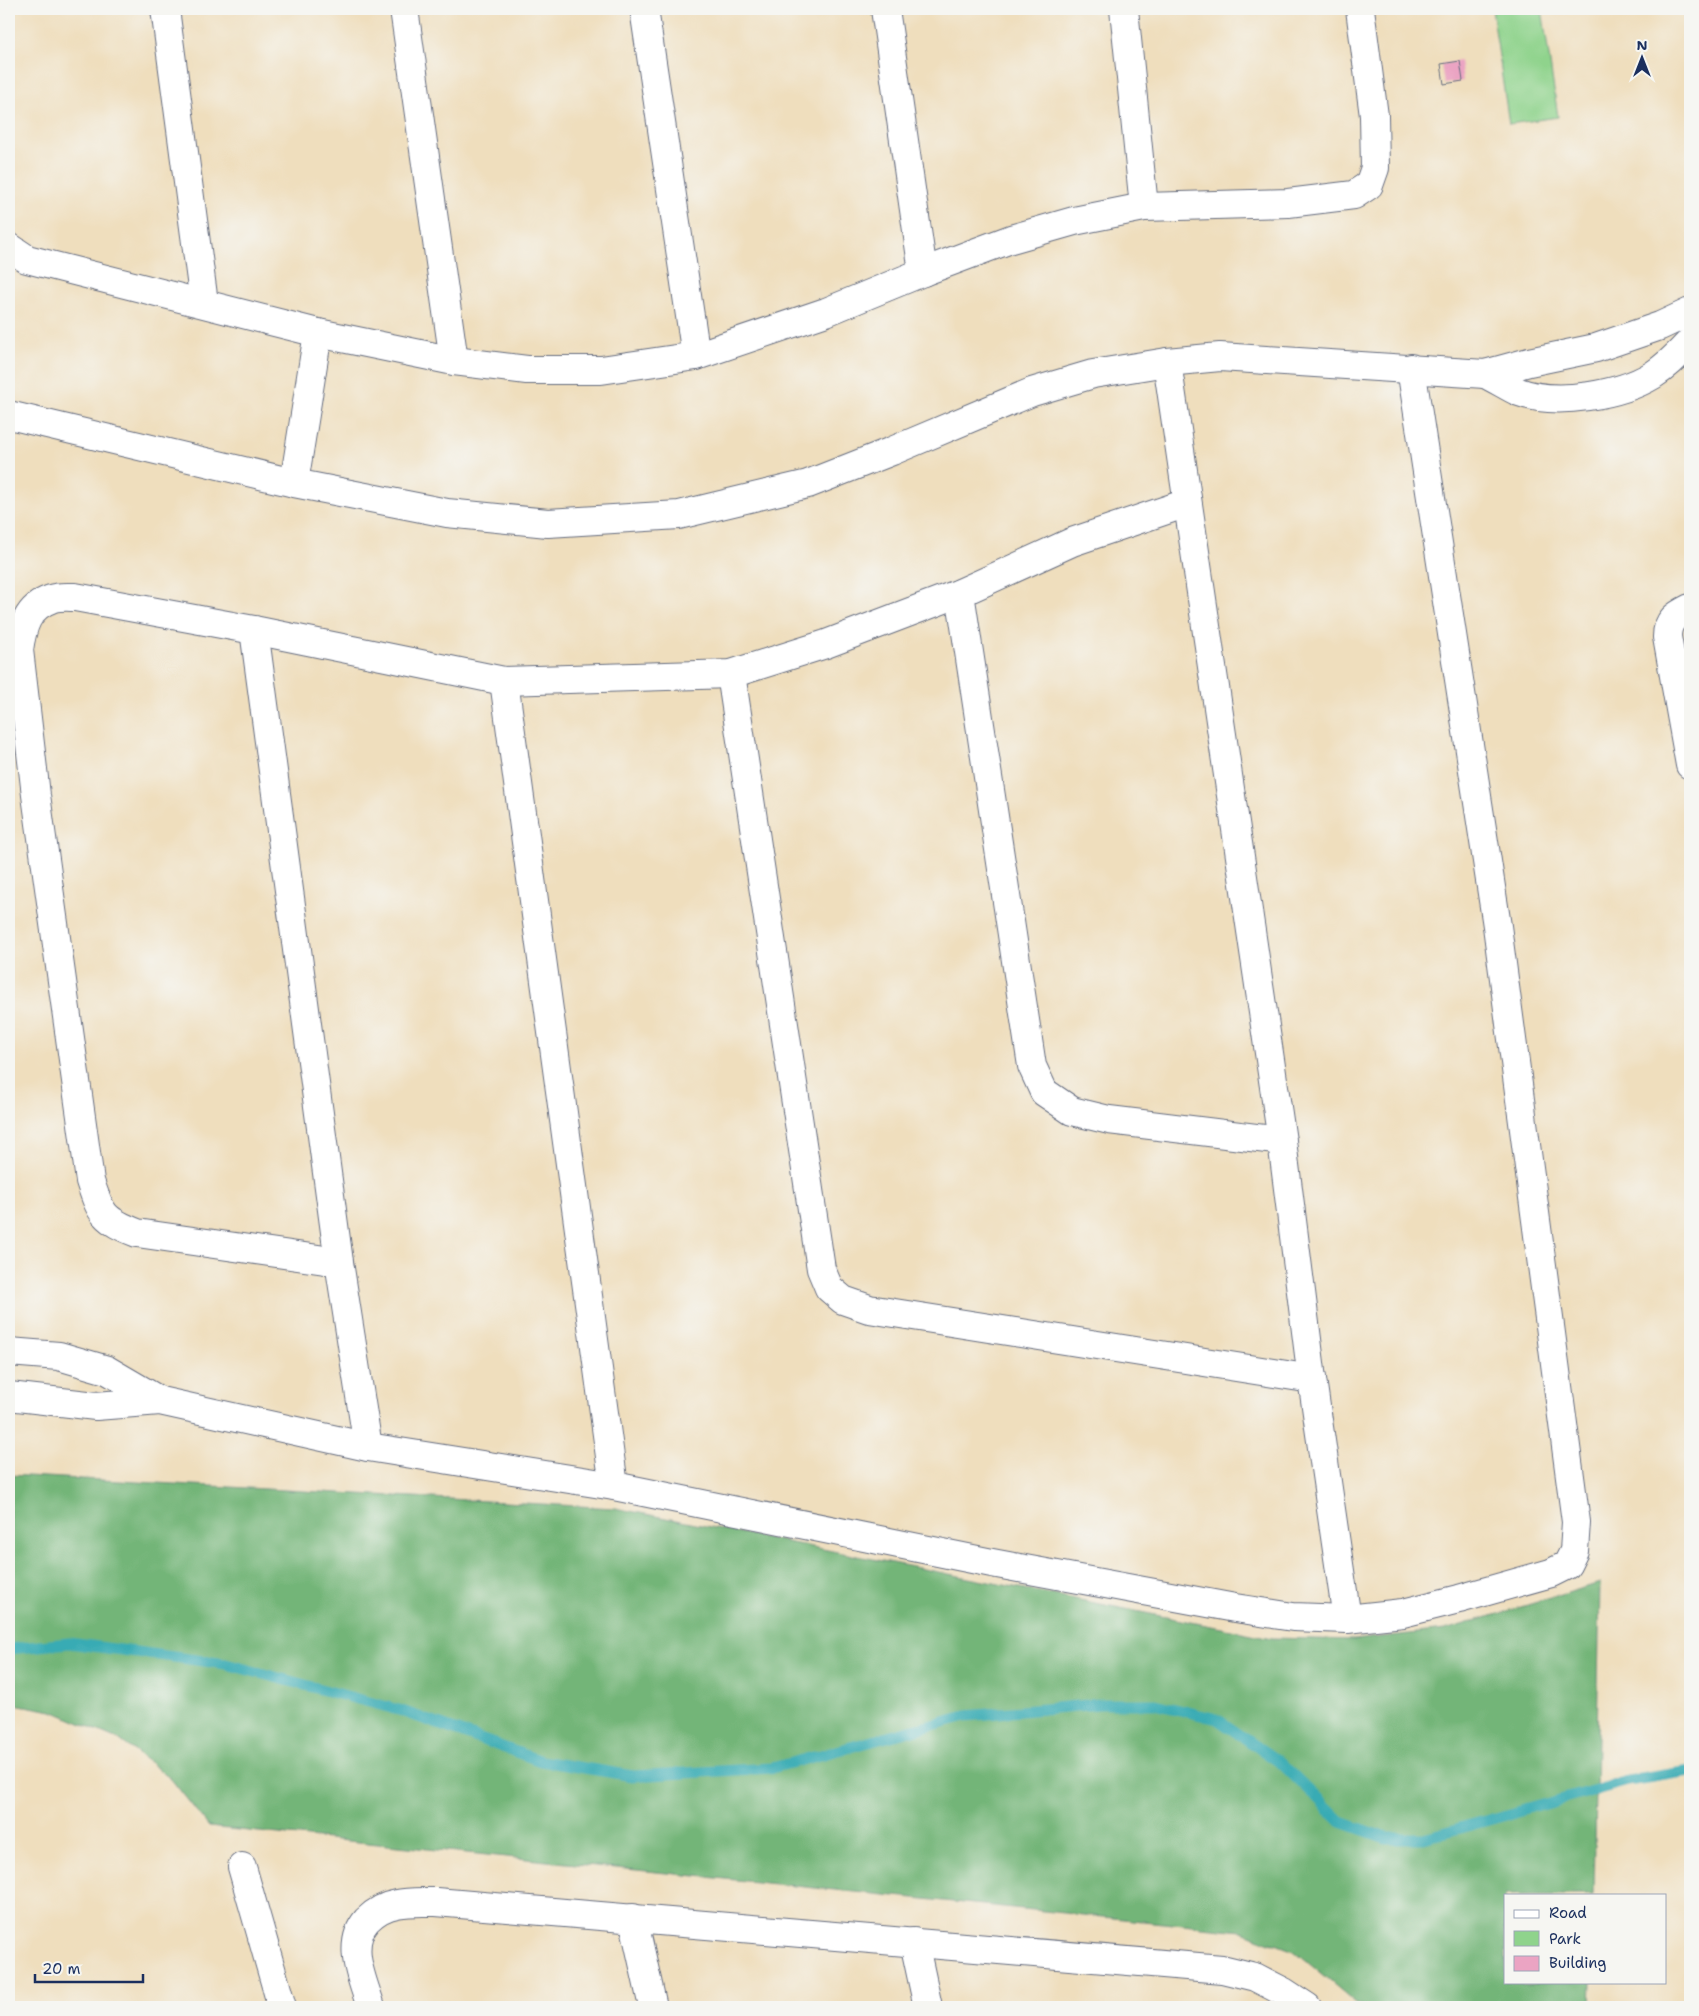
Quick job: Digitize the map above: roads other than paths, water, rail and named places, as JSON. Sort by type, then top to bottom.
[{"type":"street","points":[[165,9],[204,303]]},
{"type":"street","points":[[404,9],[454,361]]},
{"type":"street","points":[[644,9],[696,356]]},
{"type":"street","points":[[885,9],[923,272]]},
{"type":"street","points":[[1124,9],[1144,207]]},
{"type":"street","points":[[9,247],[27,259],[318,333],[454,361],[526,370],[601,370],[696,356],[826,312],[923,272],[1011,239],[1074,221],[1144,207],[1288,203],[1354,195],[1369,185],[1375,168],[1374,116],[1360,9]]},
{"type":"street","points":[[9,415],[294,482],[447,514],[548,523],[679,515],[808,484],[1032,392],[1093,374],[1167,362],[1220,357],[1486,374],[1530,362],[1596,348],[1660,326],[1690,312]]},
{"type":"street","points":[[294,482],[318,333]]},
{"type":"street","points":[[1486,374],[1519,392],[1538,396],[1566,398],[1590,395],[1628,387],[1652,375],[1677,356],[1690,342]]},
{"type":"street","points":[[1167,362],[1282,1141],[1312,1379],[1347,1619]]},
{"type":"street","points":[[9,1396],[96,1406],[160,1401],[368,1446],[614,1486],[982,1561],[1293,1617],[1347,1619],[1403,1613],[1551,1573],[1567,1565],[1574,1551],[1576,1522],[1497,926],[1411,368]]},
{"type":"street","points":[[339,1262],[137,1234],[113,1223],[97,1205],[90,1181],[36,795],[19,650],[22,627],[32,610],[52,599],[75,597],[254,630],[504,681],[731,674],[826,644],[960,593],[1072,542],[1187,503]]},
{"type":"street","points":[[960,593],[1032,1066],[1044,1092],[1072,1111],[1109,1120],[1282,1141]]},
{"type":"street","points":[[1690,608],[1676,615],[1670,621],[1667,628],[1667,637],[1690,765]]},
{"type":"street","points":[[254,630],[339,1262],[368,1446]]},
{"type":"street","points":[[731,674],[821,1269],[829,1288],[843,1300],[869,1309],[1312,1379]]},
{"type":"street","points":[[504,681],[614,1486]]},
{"type":"street","points":[[9,1352],[59,1356],[107,1370],[160,1401]]},
{"type":"street","points":[[242,1867],[282,2007]]},
{"type":"street","points":[[371,2007],[356,1958],[356,1942],[361,1927],[376,1911],[398,1904],[436,1902],[1222,1969],[1255,1977],[1307,2007]]},
{"type":"street","points":[[633,1918],[653,2007]]},
{"type":"street","points":[[914,1942],[928,2007]]},
{"type":"waterway","points":[[9,1649],[69,1643],[226,1664],[399,1710],[541,1761],[633,1776],[772,1768],[966,1716],[1099,1704],[1155,1704],[1217,1719],[1282,1764],[1341,1822],[1386,1838],[1424,1838],[1628,1781],[1690,1771]]}]
